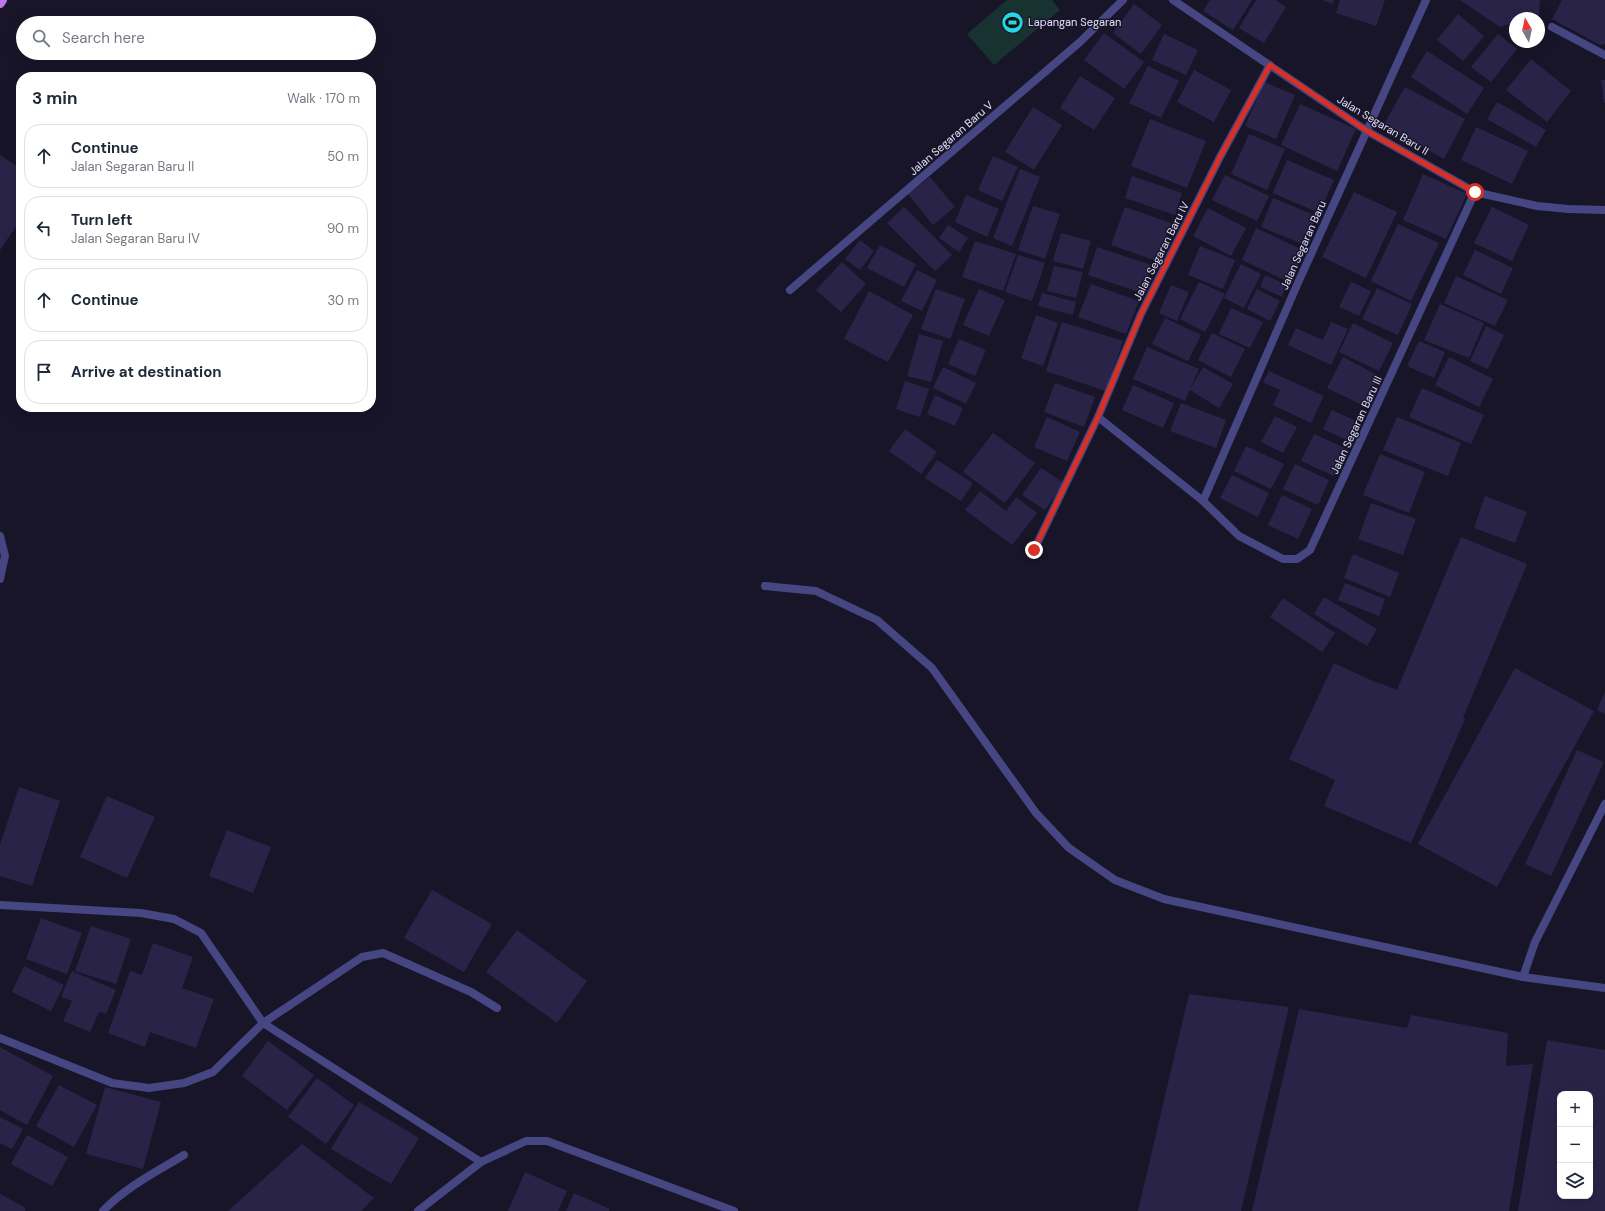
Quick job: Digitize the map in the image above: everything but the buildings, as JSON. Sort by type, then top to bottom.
[{"type":"street","name":"Jalan Segaran Baru V","points":[[790,290],[1080,42],[1123,0]]},
{"type":"street","name":"Jalan Segaran Baru II","points":[[1173,0],[1367,131],[1475,192],[1537,206],[1605,210]]},
{"type":"street","name":"Jalan Segaran Baru","points":[[1203,501],[1294,292],[1426,0]]},
{"type":"street","points":[[1552,26],[1605,55]]},
{"type":"street","name":"Jalan Segaran Baru IV","points":[[1034,550],[1098,417],[1141,314],[1220,157],[1270,65]]},
{"type":"street","name":"Jalan Segaran Baru III","points":[[1203,501],[1239,536],[1283,559],[1297,559],[1310,550],[1475,192]]},
{"type":"street","points":[[1098,417],[1203,501]]},
{"type":"street","points":[[0,536],[5,556],[0,579]]},
{"type":"street","points":[[766,586],[816,591],[877,620],[932,668],[1036,813],[1069,848],[1115,880],[1164,899],[1523,977],[1605,988]]},
{"type":"street","points":[[1523,977],[1535,942],[1605,804]]},
{"type":"street","points":[[0,905],[141,913],[174,919],[201,933],[262,1023],[481,1162]]},
{"type":"street","points":[[0,1038],[112,1083],[149,1088],[184,1083],[213,1072],[262,1023],[362,957],[383,954],[470,992],[497,1008]]},
{"type":"street","points":[[418,1211],[481,1162],[526,1141],[547,1141],[734,1211]]},
{"type":"street","points":[[103,1211],[114,1200],[138,1183],[184,1155]]},
{"type":"green space","name":"Lapangan Segaran","points":[[1007,0],[1052,0],[1060,10],[994,65],[967,34]]},
{"type":"place","name":"Lapangan Segaran","points":[[1013,22]]},
{"type":"route","points":[[1034,550],[1098,417],[1141,314],[1220,157],[1270,65],[1367,131],[1475,192]]}]
